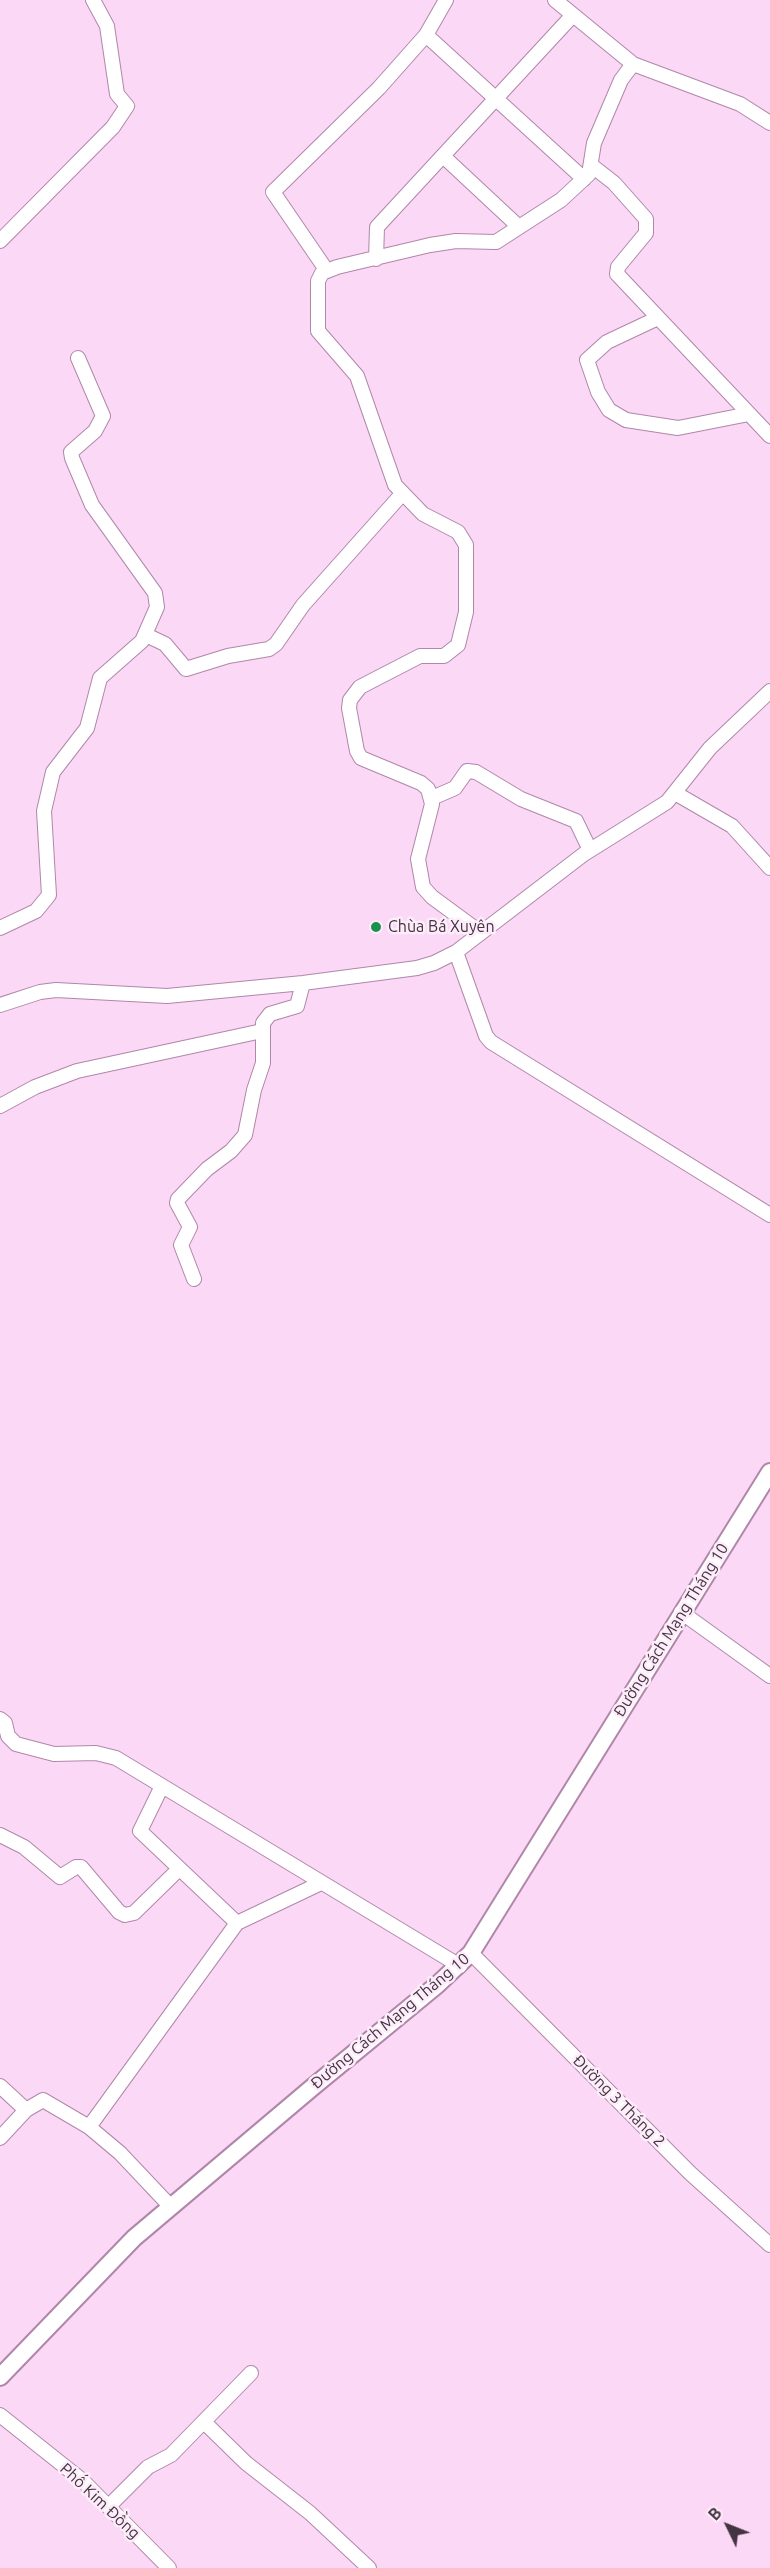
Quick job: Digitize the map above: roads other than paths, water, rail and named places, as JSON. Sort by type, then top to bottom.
[{"type":"main road","name":"Đường Cách Mạng Tháng 10","points":[[0,2377],[113,2259],[171,2207],[465,1959],[770,1472]]},
{"type":"street","points":[[0,241],[113,127],[127,106],[117,94],[107,26],[93,0]]},
{"type":"street","points":[[327,271],[273,192],[379,88],[426,35],[446,0]]},
{"type":"street","points":[[555,0],[633,64],[740,104],[770,123]]},
{"type":"street","points":[[376,260],[377,226],[573,15]]},
{"type":"street","points":[[426,35],[584,179]]},
{"type":"street","points":[[481,933],[432,897],[423,887],[418,851],[432,798],[428,789],[421,783],[361,758],[357,751],[349,708],[350,700],[360,687],[420,656],[449,654],[462,638],[466,612],[464,537],[430,520],[402,494],[391,476],[355,371],[318,331],[318,281],[327,271],[448,242],[496,242],[561,200],[584,179],[591,165],[598,132],[621,80],[633,64]]},
{"type":"street","points":[[443,156],[518,226]]},
{"type":"street","points":[[591,165],[614,183],[646,219],[646,233],[616,270],[657,318],[770,436]]},
{"type":"street","points":[[657,318],[607,342],[587,360],[598,392],[609,410],[626,420],[678,428],[749,414]]},
{"type":"street","points":[[0,928],[36,911],[49,895],[44,811],[54,772],[87,728],[100,678],[146,635],[157,607],[155,593],[92,505],[72,458],[71,452],[95,431],[103,416],[78,358]]},
{"type":"street","points":[[146,635],[165,644],[186,669],[228,656],[268,649],[276,644],[303,605],[402,494]]},
{"type":"street","points":[[0,1005],[40,992],[56,990],[167,996],[303,983],[417,968],[434,963],[456,952],[590,850],[630,827],[675,793],[710,748],[770,691]]},
{"type":"street","points":[[432,798],[454,788],[467,771],[476,772],[522,799],[576,821],[590,850]]},
{"type":"street","points":[[675,793],[732,826],[770,868]]},
{"type":"street","points":[[456,952],[486,1036],[496,1047],[770,1215]]},
{"type":"street","points":[[194,1279],[181,1245],[190,1229],[177,1201],[207,1169],[231,1151],[245,1135],[262,1063],[262,1031],[265,1018],[270,1014],[297,1006],[303,983]]},
{"type":"street","points":[[0,1106],[32,1089],[77,1071],[262,1031]]},
{"type":"street","points":[[681,1612],[770,1676]]},
{"type":"street","name":"Đường 3 Tháng 2","points":[[0,1719],[5,1724],[8,1736],[16,1744],[54,1754],[106,1754],[321,1882],[465,1959],[770,2245]]},
{"type":"street","points":[[162,1786],[140,1831],[178,1870],[237,1923]]},
{"type":"street","points":[[0,1835],[24,1847],[60,1877],[76,1867],[81,1867],[119,1912],[125,1915],[134,1913],[178,1870]]},
{"type":"street","points":[[89,2127],[237,1923],[321,1882]]},
{"type":"street","points":[[0,2086],[26,2110]]},
{"type":"street","points":[[0,2138],[26,2110],[43,2100],[89,2127],[132,2164],[171,2207]]},
{"type":"street","points":[[109,2506],[148,2467],[171,2455],[251,2373]]},
{"type":"street","name":"Phố Kim Đồng","points":[[0,2415],[83,2481],[169,2568]]},
{"type":"street","points":[[204,2422],[246,2463],[310,2513],[369,2568]]},
{"type":"place","name":"Chùa Bá Xuyên","points":[[376,927]]}]
